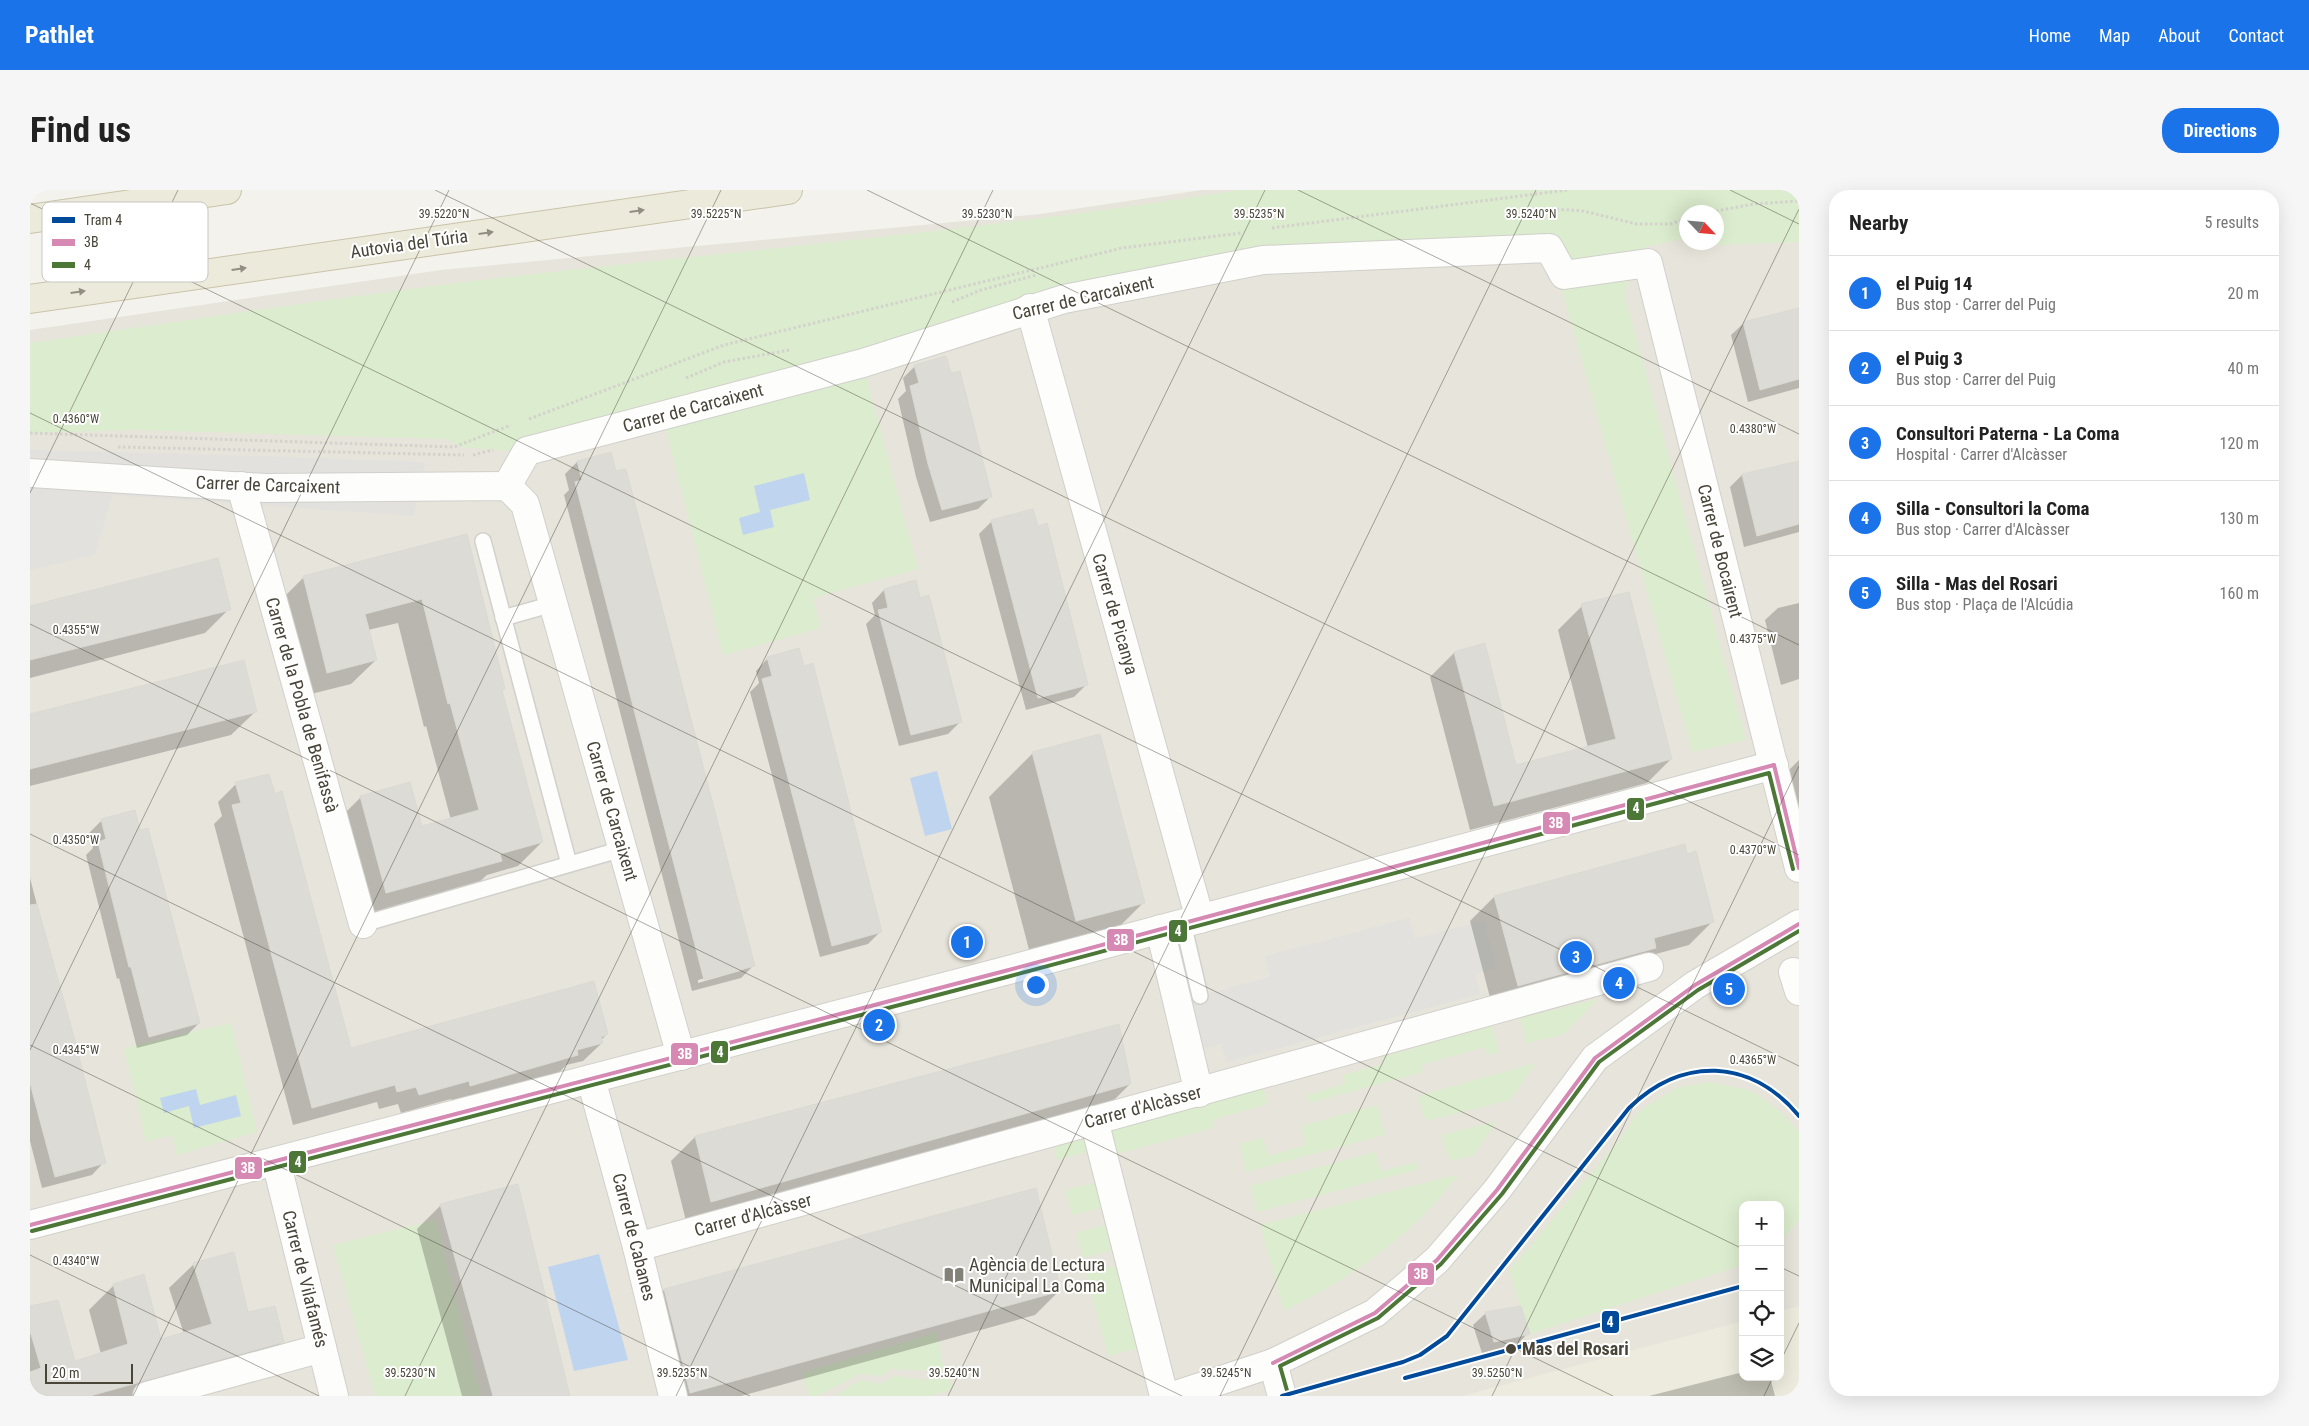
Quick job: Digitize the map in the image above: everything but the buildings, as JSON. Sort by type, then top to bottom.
[{"type":"highway","points":[[145,202],[226,190]]},
{"type":"highway","name":"Autovia del Túria","points":[[208,274],[788,190]]},
{"type":"highway","name":"Autovia del Túria","points":[[30,300],[154,282]]},
{"type":"street","name":"Carrer de Carcaixent","points":[[507,486],[527,451],[863,363],[1030,308],[1064,299],[1263,260],[1549,248],[1564,275],[1648,263]]},
{"type":"street","name":"Carrer de Bocairent","points":[[1648,263],[1799,868]]},
{"type":"street","name":"Carrer de Picanya","points":[[1030,308],[1181,924],[1199,1093]]},
{"type":"street","name":"Carrer de Carcaixent","points":[[30,473],[241,486],[507,486],[525,504],[681,1056]]},
{"type":"street","name":"Carrer de la Pobla de Benifassà","points":[[241,486],[363,924]]},
{"type":"street","points":[[30,1225],[681,1056],[1774,765]]},
{"type":"street","points":[[1173,1396],[1273,1363],[1375,1313],[1437,1260],[1498,1190],[1595,1058],[1695,985],[1799,924]]},
{"type":"street","name":"Carrer d'Alcàsser","points":[[637,1247],[1649,967]]},
{"type":"street","name":"Carrer de Cabanes","points":[[591,1079],[637,1247],[673,1396]]},
{"type":"street","points":[[1094,1120],[1164,1396]]},
{"type":"street","name":"Carrer de Vilafamés","points":[[276,1161],[334,1396]]},
{"type":"street","points":[[147,1396],[322,1348]]},
{"type":"street","points":[[1273,1363],[1282,1396]]},
{"type":"lane","points":[[483,542],[569,864]]},
{"type":"lane","points":[[503,618],[553,604]]},
{"type":"lane","points":[[363,924],[622,849]]},
{"type":"lane","points":[[1181,924],[1200,996]]},
{"type":"path","points":[[1270,229],[1567,190]]},
{"type":"path","points":[[1724,210],[1754,204],[1799,201]]},
{"type":"path","points":[[528,419],[724,345],[1122,248],[1250,231]]},
{"type":"path","points":[[30,434],[454,447],[519,422]]},
{"type":"shaded area","points":[[1202,190],[1799,190],[1799,1396],[30,1396],[30,330],[441,270],[1040,214]]},
{"type":"shaded area","points":[[30,450],[425,462],[414,516],[112,495],[95,555],[30,570]]},
{"type":"shaded area","points":[[1409,918],[1415,939],[1484,920],[1496,968],[1475,974],[1480,994],[1227,1062],[1221,1044],[1202,1049],[1188,999],[1270,977],[1265,956]]},
{"type":"shaded area","points":[[1799,1306],[1799,1396],[1462,1396],[1739,1322],[1739,1381],[1784,1381],[1784,1310]]},
{"type":"green space","points":[[1239,190],[1799,190],[1799,242],[1724,245],[1724,205],[1679,205],[1679,240],[1646,247],[1624,293],[1746,740],[1692,752],[1563,294],[1546,242],[1063,295],[548,454],[462,447],[446,439],[134,430],[30,433],[30,343],[473,281],[952,229]]},
{"type":"green space","points":[[864,370],[918,569],[813,598],[821,628],[723,655],[665,426]]},
{"type":"green space","points":[[1598,999],[1564,1034],[1526,1044],[1520,1018]]},
{"type":"green space","points":[[231,1023],[257,1132],[177,1155],[172,1135],[146,1142],[124,1048]]},
{"type":"green space","points":[[1492,1026],[1499,1052],[1487,1055],[1485,1047],[1421,1065],[1423,1072],[1309,1103],[1307,1095],[1345,1084],[1343,1075],[1383,1064],[1382,1057]]},
{"type":"green space","points":[[1536,1063],[1510,1100],[1426,1121],[1418,1096]]},
{"type":"green space","points":[[1711,1082],[1752,1091],[1780,1111],[1799,1132],[1799,1220],[1784,1238],[1784,1201],[1739,1201],[1739,1266],[1530,1334],[1509,1271],[1624,1134],[1638,1112],[1676,1088]]},
{"type":"green space","points":[[1263,1087],[1268,1104],[1212,1120],[1213,1128],[1117,1154],[1111,1128]]},
{"type":"green space","points":[[1377,1105],[1385,1135],[1246,1172],[1239,1144],[1263,1138],[1268,1156],[1305,1145],[1301,1126]]},
{"type":"green space","points":[[1494,1122],[1495,1124],[1474,1155],[1450,1161],[1441,1135]]},
{"type":"green space","points":[[1084,1135],[1088,1152],[1057,1160],[1053,1143]]},
{"type":"green space","points":[[1375,1152],[1381,1171],[1417,1162],[1419,1169],[1257,1212],[1250,1186]]},
{"type":"green space","points":[[1459,1174],[1422,1216],[1380,1253],[1334,1284],[1284,1311],[1260,1225]]},
{"type":"green space","points":[[1095,1183],[1101,1208],[1072,1215],[1065,1190]]},
{"type":"green space","points":[[436,1220],[481,1396],[375,1396],[333,1245]]},
{"type":"green space","points":[[1105,1225],[1112,1250],[1083,1258],[1076,1233]]},
{"type":"green space","points":[[1117,1265],[1139,1348],[1108,1356],[1086,1273]]},
{"type":"green space","points":[[937,1332],[944,1371],[890,1369],[883,1376],[860,1374],[817,1396],[809,1396],[802,1373]]},
{"type":"green space","points":[[895,1376],[925,1380],[949,1378],[953,1389],[929,1396],[834,1396],[860,1380],[880,1384]]},
{"type":"water","points":[[804,473],[810,500],[770,510],[774,527],[743,535],[739,518],[760,512],[754,486]]},
{"type":"water","points":[[937,771],[952,829],[925,836],[910,778]]},
{"type":"water","points":[[196,1089],[200,1105],[236,1095],[241,1116],[194,1128],[189,1106],[164,1113],[160,1098]]},
{"type":"water","points":[[599,1254],[628,1360],[574,1371],[548,1267]]},
{"type":"tram line","name":"4","points":[[1282,1396],[1403,1362],[1420,1355],[1447,1336],[1629,1108],[1650,1091],[1671,1079],[1693,1072],[1716,1071],[1738,1074],[1760,1083],[1780,1097],[1799,1116]]},
{"type":"tram line","name":"4","points":[[1405,1378],[1739,1287]]},
{"type":"transit line","name":"3B","points":[[1774,765],[1799,868]]},
{"type":"transit line","name":"3B","points":[[30,1225],[1001,972],[1774,765]]},
{"type":"transit line","name":"4","points":[[32,1231],[1003,978],[1769,773],[1793,869]]},
{"type":"transit line","name":"3B","points":[[1273,1363],[1375,1313],[1437,1260],[1497,1190],[1595,1058],[1695,985],[1799,924]]},
{"type":"transit line","name":"4","points":[[1288,1394],[1280,1366],[1378,1318],[1441,1264],[1502,1194],[1599,1062],[1698,990],[1799,931]]},
{"type":"place","name":"el Puig 14","points":[[967,942]]},
{"type":"place","name":"Consultori Paterna - La Coma","points":[[1576,957]]},
{"type":"place","name":"Silla - Consultori la Coma","points":[[1619,983]]},
{"type":"place","name":"Silla - Mas del Rosari","points":[[1729,989]]},
{"type":"place","name":"el Puig 3","points":[[879,1025]]},
{"type":"place","name":"Agència de Lectura Municipal La Coma","points":[[954,1275]]},
{"type":"place","name":"Mas del Rosari","points":[[1511,1349]]}]
